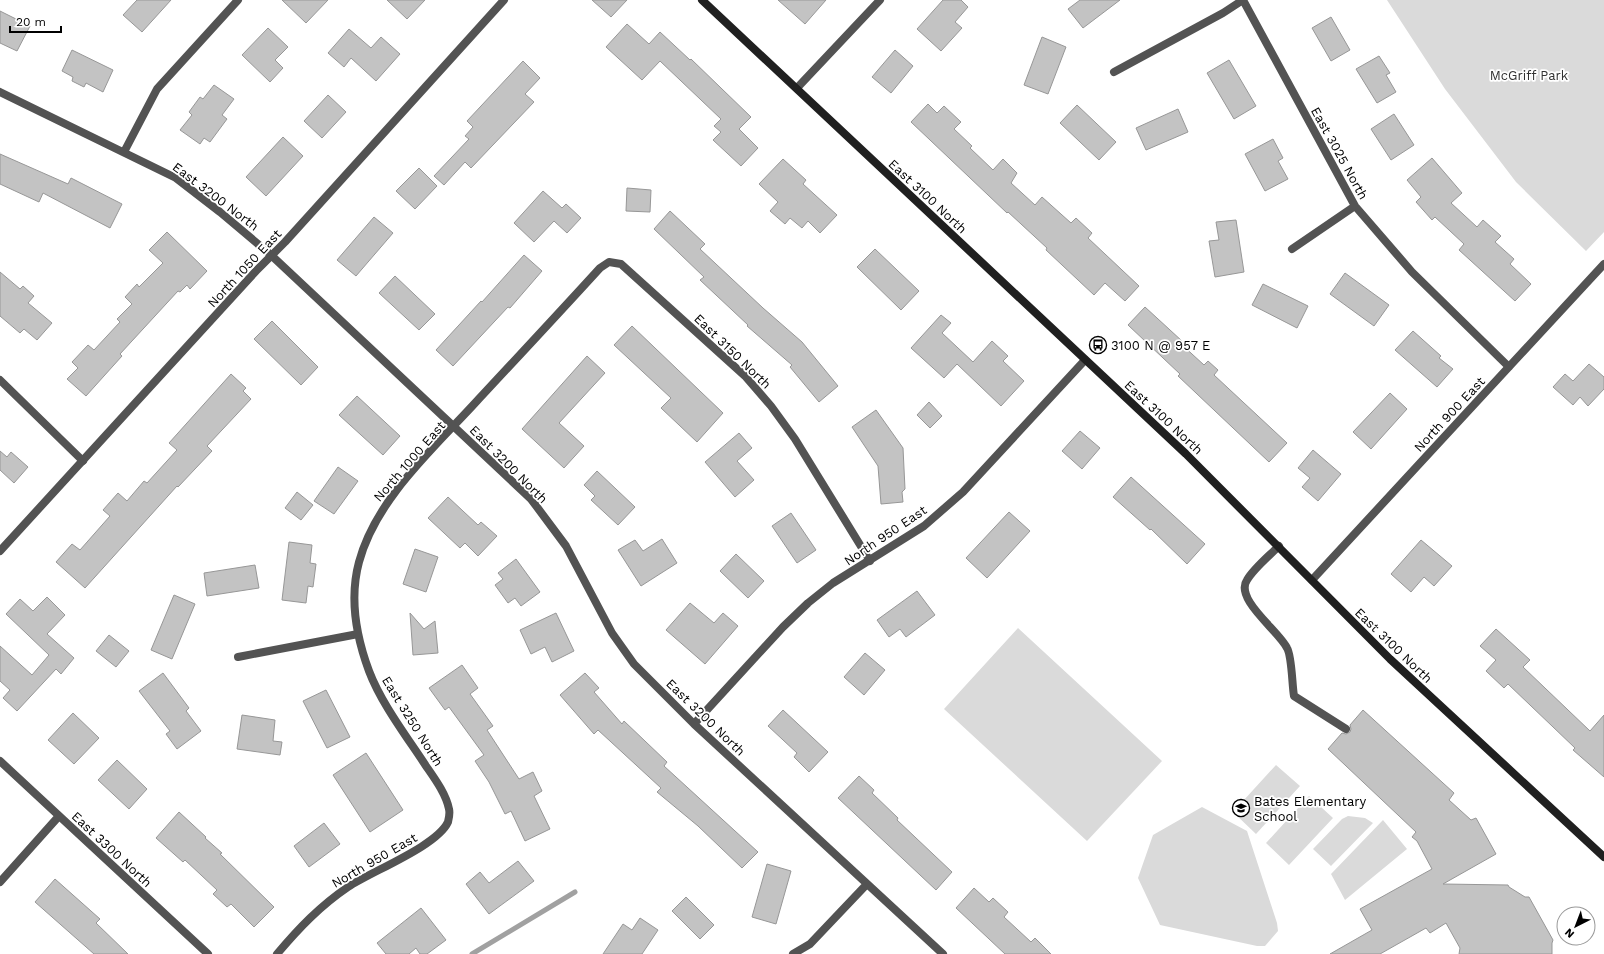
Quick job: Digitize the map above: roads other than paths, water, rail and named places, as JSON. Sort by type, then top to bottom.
[{"type":"main road","name":"East 3100 North","points":[[702,0],[1186,454],[1390,659],[1604,857]]},
{"type":"street","points":[[124,152],[157,89],[238,0]]},
{"type":"street","name":"North 1050 East","points":[[0,551],[271,255],[285,242],[504,0]]},
{"type":"street","points":[[797,88],[880,0]]},
{"type":"street","points":[[1114,72],[1223,13],[1243,0]]},
{"type":"street","name":"East 3025 North","points":[[1243,0],[1355,206],[1412,272],[1509,367]]},
{"type":"street","name":"East 3200 North","points":[[0,92],[176,178],[220,212],[271,255],[531,499],[566,546],[612,633],[634,664],[694,724],[943,954]]},
{"type":"street","points":[[1292,249],[1355,206]]},
{"type":"street","name":"North 1000 East","points":[[358,634],[354,611],[359,564],[368,536],[381,511],[454,427],[600,268],[609,262]]},
{"type":"street","name":"East 3150 North","points":[[609,262],[621,264],[744,376],[771,406],[795,440],[870,560]]},
{"type":"street","name":"North 900 East","points":[[1312,580],[1604,264]]},
{"type":"street","name":"North 950 East","points":[[694,724],[783,627],[803,608],[833,583],[924,526],[963,492],[1085,360]]},
{"type":"street","points":[[0,380],[83,461]]},
{"type":"street","points":[[1278,546],[1246,581],[1245,591],[1249,604],[1281,637],[1288,650],[1294,696],[1346,729]]},
{"type":"street","points":[[238,657],[358,634]]},
{"type":"street","name":"East 3250 North","points":[[358,634],[369,672],[379,693],[439,786],[450,811],[449,820]]},
{"type":"street","name":"East 3300 North","points":[[0,760],[208,954]]},
{"type":"street","points":[[0,882],[59,816]]},
{"type":"street","name":"North 950 East","points":[[277,954],[300,926],[326,902],[368,875],[423,845],[438,835],[449,820]]},
{"type":"street","points":[[793,954],[810,944],[867,884]]},
{"type":"waterway","points":[[472,954],[575,892]]},
{"type":"place","name":"3100 N @ 957 E","points":[[1098,345]]},
{"type":"place","name":"Bates Elementary School","points":[[1241,808]]},
{"type":"park label","name":"McGriff Park","points":[[1529,75]]}]
